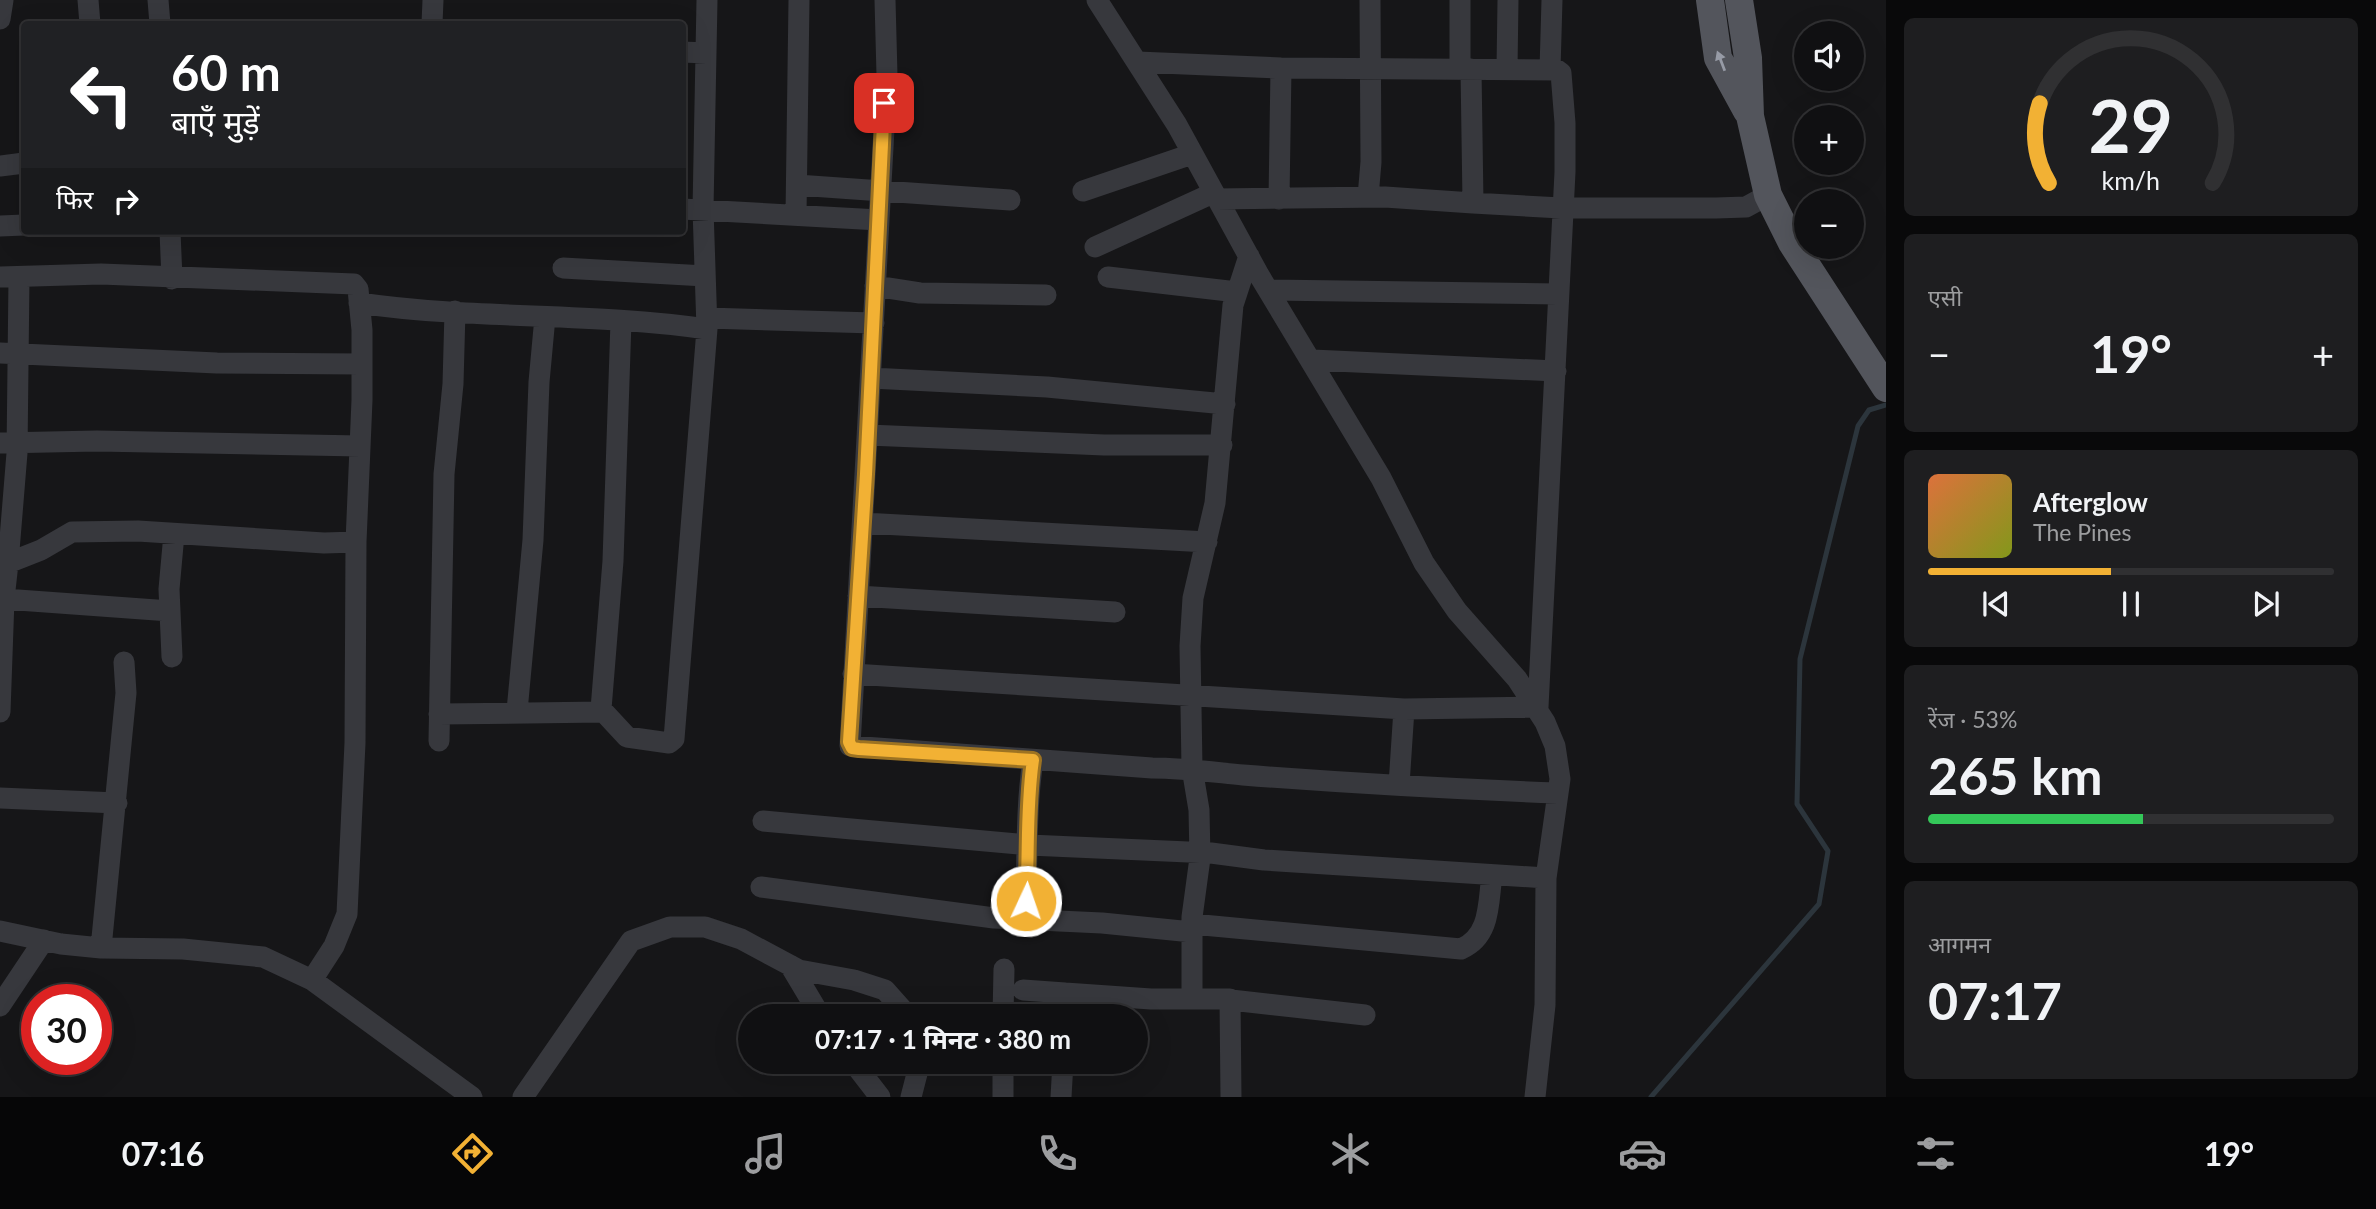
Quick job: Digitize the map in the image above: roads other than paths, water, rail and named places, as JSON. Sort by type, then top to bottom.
[{"type":"main road","points":[[1710,0],[1718,58],[1750,116]]},
{"type":"main road","points":[[1739,0],[1748,58],[1750,116],[1768,195],[1792,243],[1886,388]]},
{"type":"street","points":[[0,19],[3,0]]},
{"type":"street","points":[[88,0],[90,21]]},
{"type":"street","points":[[158,0],[160,21]]},
{"type":"street","points":[[432,21],[433,0]]},
{"type":"street","points":[[621,321],[613,561],[601,702],[603,712],[622,733],[635,740],[669,743],[674,739],[707,323],[705,276],[693,209],[693,129],[706,53],[707,0]]},
{"type":"street","points":[[796,215],[799,0]]},
{"type":"street","points":[[885,0],[887,75],[849,742],[852,748],[1192,768],[1241,775],[1558,793]]},
{"type":"street","points":[[1097,0],[1192,154],[1248,256],[1381,478],[1424,563],[1476,636],[1538,707],[1555,746],[1560,779],[1546,878],[1545,1005],[1535,1097]]},
{"type":"street","points":[[1368,197],[1371,162],[1370,0]]},
{"type":"street","points":[[1460,0],[1472,203]]},
{"type":"street","points":[[1507,69],[1508,0]]},
{"type":"street","points":[[1550,70],[1552,0]]},
{"type":"street","points":[[686,52],[706,53]]},
{"type":"street","points":[[1137,62],[1281,68],[1559,71],[1566,146],[1538,707]]},
{"type":"street","points":[[1279,199],[1281,68]]},
{"type":"street","points":[[1083,191],[1192,154]]},
{"type":"street","points":[[0,166],[21,163]]},
{"type":"street","points":[[797,184],[1010,200]]},
{"type":"street","points":[[1096,247],[1215,196],[1279,199],[1368,197],[1562,208],[1716,208],[1746,206],[1768,195]]},
{"type":"street","points":[[693,209],[879,220]]},
{"type":"street","points":[[0,226],[21,225]]},
{"type":"street","points":[[170,235],[172,279]]},
{"type":"street","points":[[1192,997],[1192,928],[1200,853],[1199,810],[1192,768],[1193,598],[1207,542],[1222,445],[1232,315],[1248,256]]},
{"type":"street","points":[[563,268],[705,276]]},
{"type":"street","points":[[0,712],[2,599],[14,519],[8,444],[10,277],[101,274],[172,279],[350,283],[356,286],[361,364],[360,446],[356,542],[355,743],[347,914],[334,946],[312,980]]},
{"type":"street","points":[[1108,277],[1237,292]]},
{"type":"street","points":[[875,286],[920,293],[1046,295]]},
{"type":"street","points":[[1268,290],[1558,294]]},
{"type":"street","points":[[359,303],[407,310],[621,321],[874,323]]},
{"type":"street","points":[[439,741],[444,474],[453,384],[455,311]]},
{"type":"street","points":[[517,711],[533,540],[539,382],[545,317]]},
{"type":"street","points":[[10,353],[217,363],[361,364]]},
{"type":"street","points":[[1312,360],[1556,371]]},
{"type":"street","points":[[871,378],[1047,387],[1225,404]]},
{"type":"street","points":[[868,435],[1104,445],[1222,445]]},
{"type":"street","points":[[8,444],[97,440],[360,446]]},
{"type":"street","points":[[863,523],[1207,542]]},
{"type":"street","points":[[8,563],[41,550],[72,532],[277,537],[324,543],[356,542]]},
{"type":"street","points":[[172,657],[170,611],[174,534]]},
{"type":"street","points":[[858,596],[1115,612]]},
{"type":"street","points":[[2,599],[170,611]]},
{"type":"street","points":[[101,948],[126,693],[124,662]]},
{"type":"street","points":[[853,674],[1404,709],[1538,707]]},
{"type":"street","points":[[1399,785],[1404,709]]},
{"type":"street","points":[[439,714],[603,712]]},
{"type":"street","points":[[1025,921],[1029,845],[1027,814],[1033,760]]},
{"type":"street","points":[[0,798],[117,803]]},
{"type":"street","points":[[763,821],[1029,845],[1200,853],[1546,878]]},
{"type":"street","points":[[761,887],[1025,921],[1192,928],[1461,949],[1472,944],[1481,934],[1486,921],[1492,875]]},
{"type":"street","points":[[523,1097],[631,941],[670,927],[705,927],[741,939],[799,970],[854,980],[885,990],[897,1004]]},
{"type":"street","points":[[0,931],[101,948],[183,949],[263,957],[312,980],[472,1097]]},
{"type":"street","points":[[0,1006],[44,940]]},
{"type":"street","points":[[790,965],[813,1004]]},
{"type":"street","points":[[1003,1004],[1004,969]]},
{"type":"street","points":[[1023,990],[1152,999],[1192,997],[1365,1015]]},
{"type":"street","points":[[1065,993],[1065,1004]]},
{"type":"street","points":[[1231,1000],[1231,1097]]},
{"type":"street","points":[[862,1074],[880,1097]]},
{"type":"street","points":[[911,1097],[917,1074]]},
{"type":"street","points":[[1003,1074],[1003,1097]]},
{"type":"street","points":[[1061,1097],[1062,1074]]},
{"type":"waterway","points":[[1651,1097],[1819,904],[1828,851],[1797,804],[1800,659],[1858,426],[1869,410],[1886,405]]}]
